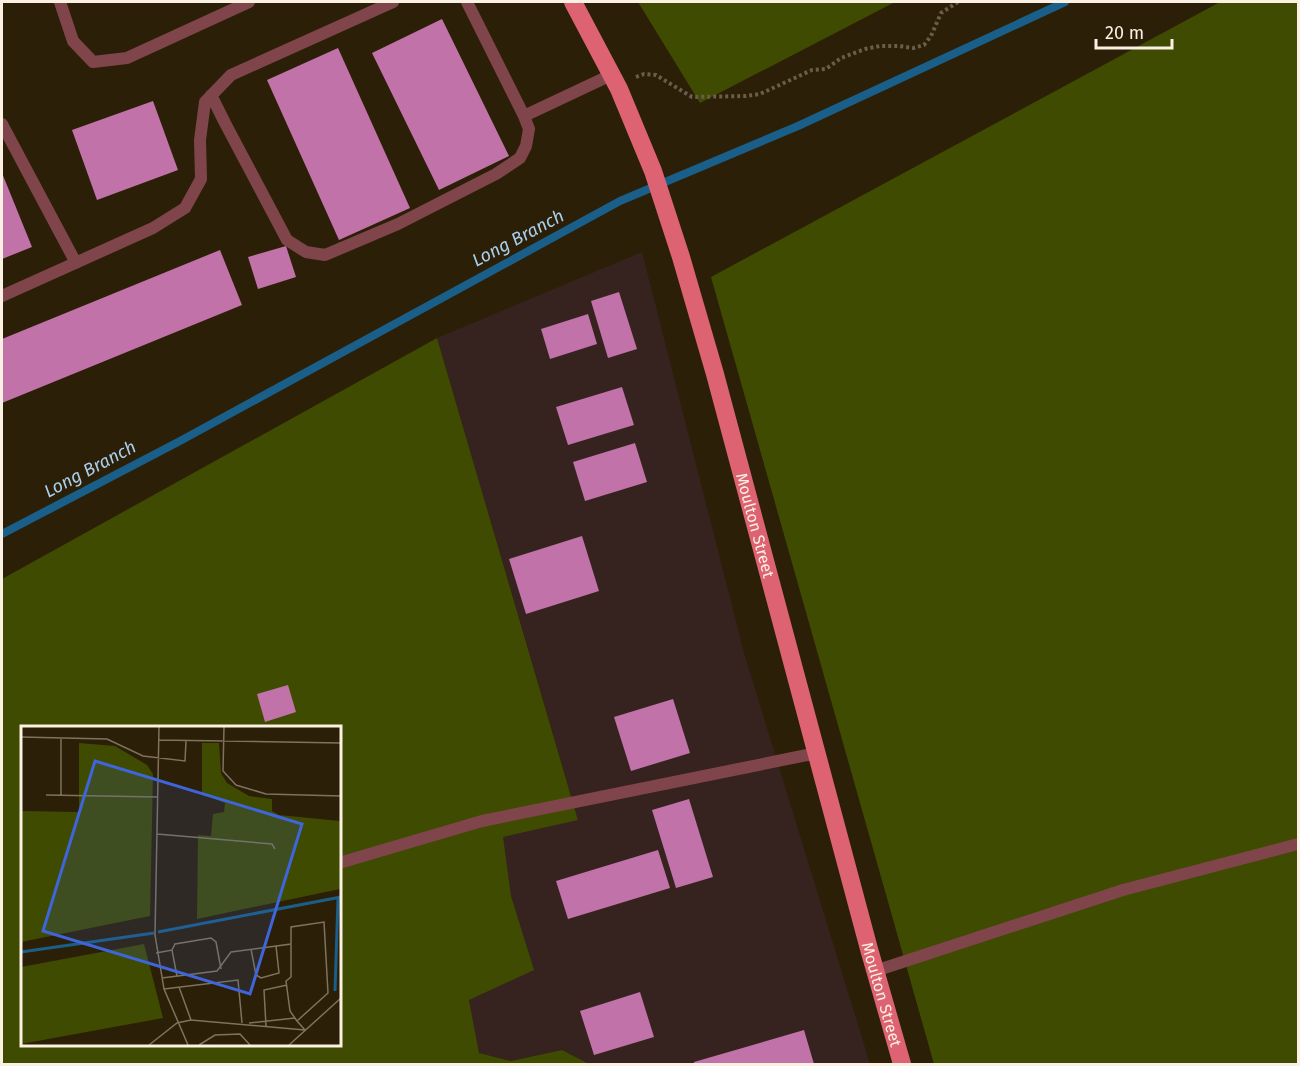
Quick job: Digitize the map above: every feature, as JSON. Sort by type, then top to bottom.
[{"type":"main road","name":"Moulton Street","points":[[573,2],[615,82],[653,171],[681,257],[902,1065]]},
{"type":"lane","points":[[60,2],[73,41],[93,62],[127,58],[249,2]]},
{"type":"lane","points":[[2,296],[153,228],[185,208],[201,179],[200,140],[205,102],[231,75],[393,2]]},
{"type":"lane","points":[[211,95],[287,240],[306,252],[325,255],[398,224],[496,174],[520,158],[526,146],[529,129],[467,2]]},
{"type":"lane","points":[[524,116],[615,82]]},
{"type":"lane","points":[[2,124],[76,263]]},
{"type":"lane","points":[[340,863],[483,821],[816,753]]},
{"type":"lane","points":[[875,971],[1123,890],[1299,844]]},
{"type":"path","points":[[615,82],[644,74],[656,75],[692,97],[760,94],[812,70],[826,69],[841,58],[865,49],[880,46],[913,48],[924,45],[931,36],[941,13],[958,2]]},
{"type":"shaded area","points":[[642,252],[744,653],[870,1064],[589,1064],[562,1050],[511,1061],[479,1053],[469,1000],[511,896],[502,836],[578,819],[437,338]]},
{"type":"green space","points":[[638,2],[895,2],[700,103]]},
{"type":"green space","points":[[1220,2],[1298,2],[1298,1064],[934,1064],[711,277]]},
{"type":"green space","points":[[437,338],[578,820],[503,837],[511,896],[534,970],[469,1000],[479,1053],[511,1061],[562,1050],[589,1064],[2,1064],[2,579]]},
{"type":"building","points":[[442,19],[509,156],[439,190],[372,53]]},
{"type":"building","points":[[338,48],[410,208],[339,240],[267,80]]},
{"type":"building","points":[[153,101],[178,170],[97,200],[72,130]]},
{"type":"building","points":[[2,173],[32,247],[2,259]]},
{"type":"building","points":[[286,246],[296,277],[258,289],[248,257]]},
{"type":"building","points":[[220,250],[242,305],[2,403],[2,339]]},
{"type":"building","points":[[619,292],[637,349],[608,358],[591,301]]},
{"type":"building","points":[[588,314],[597,344],[550,359],[541,329]]},
{"type":"building","points":[[622,387],[634,425],[568,445],[556,407]]},
{"type":"building","points":[[635,443],[647,482],[585,501],[573,462]]},
{"type":"building","points":[[582,536],[599,591],[526,614],[509,559]]},
{"type":"building","points":[[288,685],[296,712],[265,722],[257,694]]},
{"type":"building","points":[[673,699],[690,753],[631,771],[614,717]]},
{"type":"building","points":[[689,799],[713,877],[676,888],[652,810]]},
{"type":"building","points":[[658,850],[670,888],[568,919],[556,881]]},
{"type":"building","points":[[640,992],[654,1037],[594,1055],[580,1011]]},
{"type":"building","points":[[804,1030],[814,1064],[694,1064],[694,1062]]},
{"type":"waterway","name":"Long Branch","points":[[2,534],[180,441],[620,201],[798,126],[1065,2]]}]
